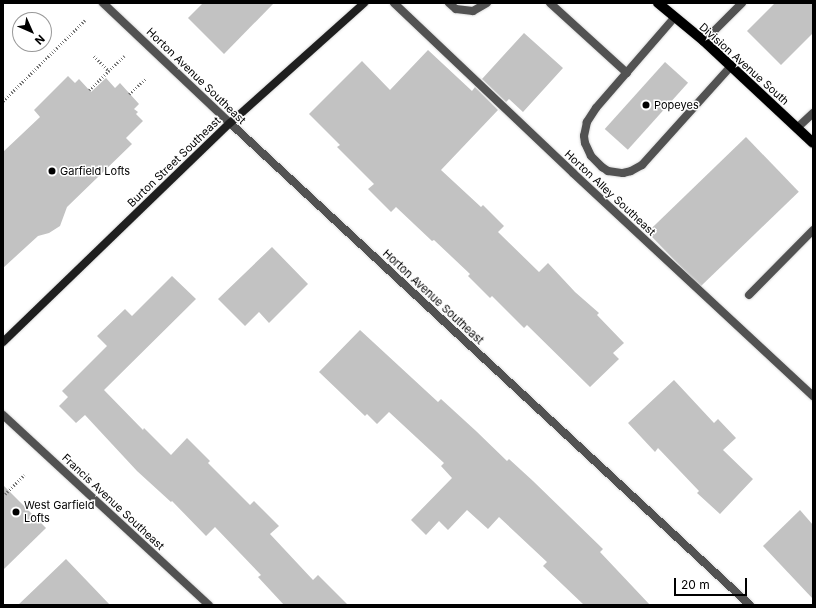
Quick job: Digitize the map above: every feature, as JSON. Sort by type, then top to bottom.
[{"type":"main road","name":"Burton Street Southeast","points":[[3,342],[230,123],[364,3]]},
{"type":"main road","name":"Division Avenue South","points":[[658,3],[674,18],[704,41],[813,143]]},
{"type":"street","name":"Horton Avenue Southeast","points":[[103,3],[230,123],[750,605]]},
{"type":"street","name":"Horton Alley Southeast","points":[[394,3],[573,173],[813,396]]},
{"type":"street","points":[[449,3],[456,9],[473,11],[487,3]]},
{"type":"street","points":[[550,3],[626,73]]},
{"type":"street","points":[[704,41],[742,3]]},
{"type":"street","points":[[674,18],[596,108],[587,122],[584,136],[585,143],[591,156],[602,167],[615,173],[631,171],[642,165],[730,66]]},
{"type":"street","points":[[797,128],[813,113]]},
{"type":"street","points":[[749,295],[813,230]]},
{"type":"street","name":"Francis Avenue Southeast","points":[[3,415],[209,605]]},
{"type":"path","points":[[3,101],[85,20]]},
{"type":"path","points":[[94,56],[109,71]]},
{"type":"path","points":[[89,90],[124,56]]},
{"type":"path","points":[[129,94],[146,78]]},
{"type":"path","points":[[5,494],[24,475]]},
{"type":"building","points":[[203,3],[274,3],[224,54],[188,18]]},
{"type":"building","points":[[775,3],[813,3],[813,33],[781,65],[747,31]]},
{"type":"building","points":[[524,33],[563,68],[523,112],[509,99],[506,102],[482,79]]},
{"type":"building","points":[[428,50],[472,91],[475,87],[498,110],[441,170],[481,207],[483,205],[504,226],[498,232],[539,272],[548,263],[575,292],[599,313],[597,315],[624,343],[613,353],[619,359],[590,387],[527,325],[524,328],[492,296],[490,298],[468,276],[470,274],[434,240],[432,241],[396,207],[391,212],[368,189],[374,184],[337,147],[340,145],[309,114],[362,61],[390,90]]},
{"type":"building","name":"Popeyes","points":[[665,62],[688,83],[628,150],[605,129]]},
{"type":"building","name":"Garfield Lofts","points":[[68,76],[75,83],[79,79],[91,92],[106,78],[115,88],[120,83],[139,104],[134,109],[138,112],[136,114],[143,121],[126,138],[132,144],[67,207],[60,226],[49,233],[38,236],[3,268],[3,152],[40,117],[34,110]]},
{"type":"building","points":[[746,137],[799,192],[700,287],[647,232]]},
{"type":"building","points":[[272,247],[308,284],[269,323],[259,312],[245,326],[218,299]]},
{"type":"building","points":[[172,276],[196,299],[104,390],[143,430],[144,428],[171,455],[187,438],[210,461],[208,463],[250,505],[254,501],[279,526],[270,534],[313,580],[318,575],[348,605],[284,605],[258,577],[261,575],[215,527],[206,536],[172,501],[171,502],[137,471],[85,415],[76,423],[59,406],[68,397],[62,391],[107,346],[97,336],[125,309],[132,316]]},
{"type":"building","points":[[360,330],[438,402],[441,399],[507,461],[509,459],[533,481],[603,549],[600,552],[650,605],[584,605],[543,566],[547,562],[499,517],[488,529],[467,510],[448,530],[439,521],[426,535],[411,520],[452,478],[441,466],[444,463],[389,412],[377,424],[367,414],[365,416],[319,372]]},
{"type":"building","points":[[674,380],[714,423],[718,419],[736,438],[723,450],[753,479],[720,514],[697,493],[699,491],[658,448],[655,452],[628,423]]},
{"type":"building","name":"West Garfield Lofts","points":[[3,485],[46,528],[3,570]]},
{"type":"building","points":[[800,510],[813,525],[813,599],[763,546]]},
{"type":"building","points":[[66,559],[110,605],[18,605],[41,583]]},
{"type":"place","name":"Popeyes","points":[[646,105]]},
{"type":"place","name":"Garfield Lofts","points":[[52,171]]},
{"type":"place","name":"West Garfield Lofts","points":[[16,512]]}]
